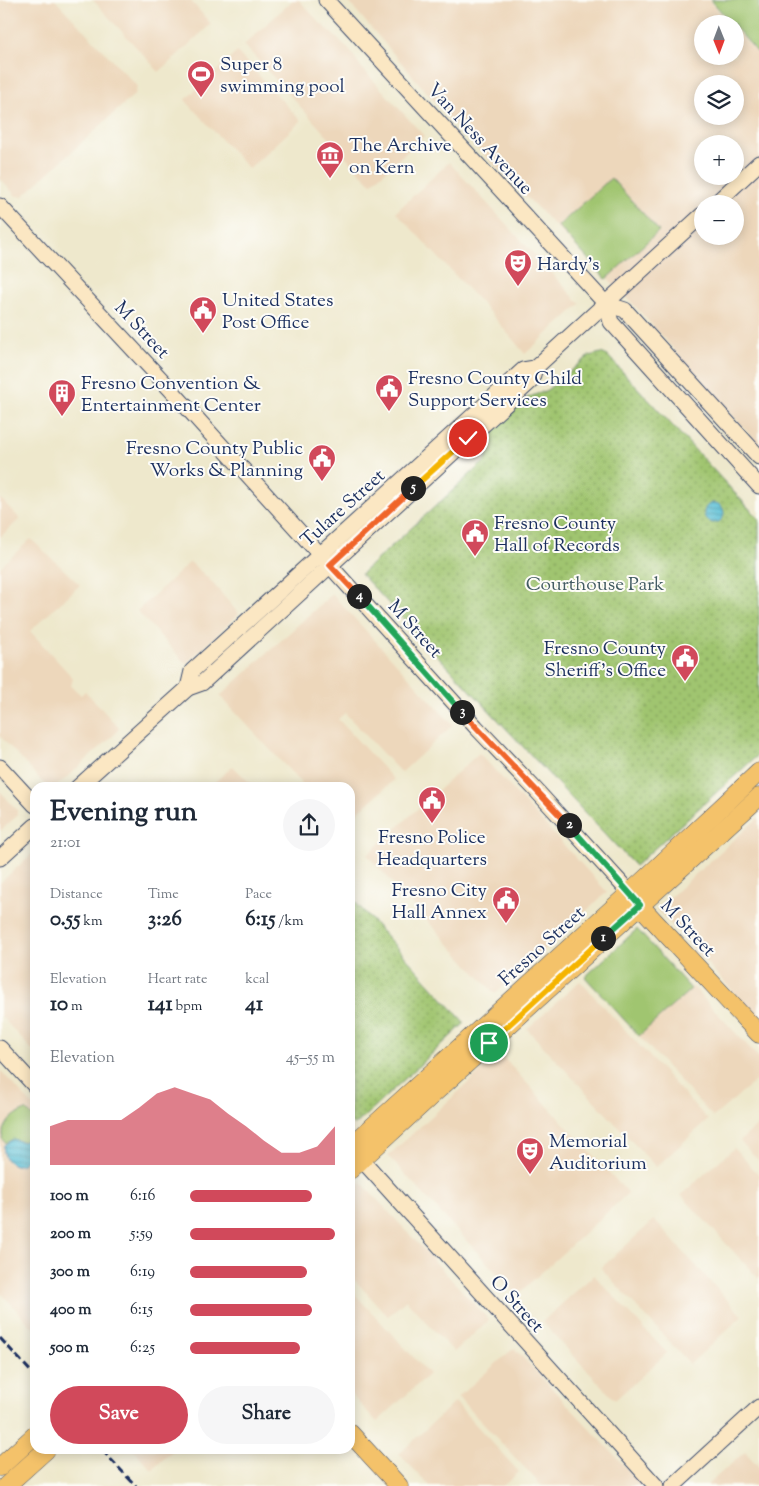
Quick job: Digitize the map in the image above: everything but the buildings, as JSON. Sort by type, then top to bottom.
[{"type":"main road","name":"Van Ness Avenue","points":[[326,0],[606,304],[625,310],[759,457]]},
{"type":"main road","points":[[724,195],[759,163]]},
{"type":"main road","name":"M Street","points":[[0,206],[172,391],[482,733],[759,1034]]},
{"type":"main road","name":"Tulare Street","points":[[84,782],[188,688],[192,672],[325,560],[523,370],[535,368],[694,222]]},
{"type":"main road","name":"Van Ness Avenue","points":[[606,304],[610,322],[759,486]]},
{"type":"main road","points":[[650,367],[684,389],[698,405],[702,407],[714,406]]},
{"type":"main road","points":[[0,767],[30,800]]},
{"type":"main road","points":[[699,852],[710,834],[752,793],[755,776]]},
{"type":"main road","name":"Fresno Street","points":[[355,1154],[635,899],[755,776]]},
{"type":"main road","name":"Fresno Street","points":[[635,899],[699,852],[759,796]]},
{"type":"main road","points":[[0,858],[30,831]]},
{"type":"main road","points":[[0,1048],[30,1081]]},
{"type":"main road","name":"O Street","points":[[355,1158],[656,1486]]},
{"type":"main road","points":[[673,1486],[759,1407]]},
{"type":"main road","points":[[355,1438],[399,1486]]},
{"type":"main road","points":[[0,1468],[30,1440]]},
{"type":"main road","points":[[6,1486],[42,1454]]},
{"type":"shaded area","points":[[0,0],[55,0],[137,86],[135,94],[23,196],[16,196],[0,178]]},
{"type":"shaded area","points":[[93,0],[190,0],[211,24],[159,72]]},
{"type":"shaded area","points":[[293,0],[299,0],[320,23],[348,48],[362,68],[424,136],[371,184],[244,45]]},
{"type":"shaded area","points":[[347,0],[709,0],[722,15],[694,15],[694,65],[744,65],[744,39],[759,55],[759,445],[634,305],[457,127]]},
{"type":"shaded area","points":[[237,52],[301,121],[249,169],[185,100]]},
{"type":"shaded area","points":[[449,162],[580,304],[525,354],[494,317],[396,212]]},
{"type":"shaded area","points":[[0,498],[20,519],[0,537]]},
{"type":"shaded area","points":[[31,539],[80,585],[30,631],[73,678],[71,686],[81,695],[85,691],[119,728],[114,735],[62,782],[42,782],[0,736],[0,567]]},
{"type":"shaded area","points":[[190,562],[209,579],[239,614],[186,664],[137,611]]},
{"type":"shaded area","points":[[332,594],[453,725],[401,773],[345,713],[338,719],[394,780],[355,815],[355,782],[300,782],[220,696]]},
{"type":"shaded area","points":[[479,753],[607,892],[495,994],[367,855]]},
{"type":"shaded area","points":[[233,766],[249,782],[215,782]]},
{"type":"shaded area","points":[[0,791],[17,810],[17,816],[0,831]]},
{"type":"shaded area","points":[[759,817],[759,1020],[657,909]]},
{"type":"shaded area","points":[[30,856],[30,1048],[0,1015],[0,883]]},
{"type":"shaded area","points":[[580,981],[708,1120],[656,1167],[527,1029]]},
{"type":"shaded area","points":[[693,987],[759,1058],[759,1078],[713,1117],[639,1036]]},
{"type":"shaded area","points":[[500,1054],[628,1193],[517,1295],[388,1156]]},
{"type":"shaded area","points":[[0,1070],[30,1103],[30,1325],[0,1292]]},
{"type":"shaded area","points":[[759,1124],[759,1161],[740,1141]]},
{"type":"shaded area","points":[[734,1148],[759,1175],[759,1279],[681,1195]]},
{"type":"shaded area","points":[[360,1181],[489,1320],[454,1352],[406,1300],[388,1316],[355,1280],[355,1186]]},
{"type":"shaded area","points":[[654,1220],[742,1316],[690,1364],[601,1268]]},
{"type":"shaded area","points":[[594,1275],[667,1353],[615,1400],[542,1322]]},
{"type":"shaded area","points":[[355,1294],[429,1374],[377,1422],[355,1398]]},
{"type":"shaded area","points":[[514,1348],[643,1486],[542,1486],[458,1397]]},
{"type":"shaded area","points":[[455,1402],[519,1472],[503,1486],[430,1486],[399,1454]]},
{"type":"shaded area","points":[[745,1452],[759,1467],[759,1486],[706,1486]]},
{"type":"shaded area","points":[[138,1454],[169,1454],[152,1470]]},
{"type":"green space","points":[[711,0],[759,0],[759,54],[744,37],[744,15],[724,15]]},
{"type":"green space","points":[[611,178],[659,231],[606,279],[558,226]]},
{"type":"green space","name":"Courthouse Park","points":[[601,353],[608,356],[759,519],[759,754],[635,866],[361,574],[487,459],[486,435],[527,398],[547,390],[589,356]]},
{"type":"green space","points":[[355,902],[465,1023],[355,1125]]},
{"type":"green space","points":[[637,929],[691,989],[639,1036],[585,977]]},
{"type":"green space","points":[[26,1110],[30,1114],[30,1136],[24,1142],[15,1140],[6,1143],[2,1139],[4,1129],[12,1117]]},
{"type":"water","points":[[714,503],[721,506],[724,513],[721,520],[714,523],[707,520],[704,513],[707,506]]},
{"type":"water","points":[[30,1136],[30,1141],[26,1144],[27,1159],[23,1164],[12,1164],[4,1154],[4,1145],[13,1139],[24,1142]]},
{"type":"railway","points":[[0,1338],[30,1371]]},
{"type":"railway","points":[[106,1454],[136,1486]]},
{"type":"place","name":"Super 8 swimming pool","points":[[201,98]]},
{"type":"place","name":"The Archive on Kern","points":[[330,179]]},
{"type":"place","name":"Hardy's","points":[[518,287]]},
{"type":"place","name":"United States Post Office","points":[[203,334]]},
{"type":"place","name":"Fresno County Child Support Services","points":[[389,412]]},
{"type":"place","name":"Fresno Convention & Entertainment Center","points":[[62,417]]},
{"type":"place","name":"Fresno County Public Works & Planning","points":[[322,482]]},
{"type":"place","name":"Fresno County Hall of Records","points":[[475,557]]},
{"type":"place","name":"Fresno County Sheriff's Office","points":[[685,682]]},
{"type":"place","name":"Fresno Police Headquarters","points":[[432,824]]},
{"type":"place","name":"Fresno City Hall Annex","points":[[506,924]]},
{"type":"place","name":"Memorial Auditorium","points":[[530,1175]]},
{"type":"route","points":[[468,438],[330,565],[640,905],[489,1043]]}]
